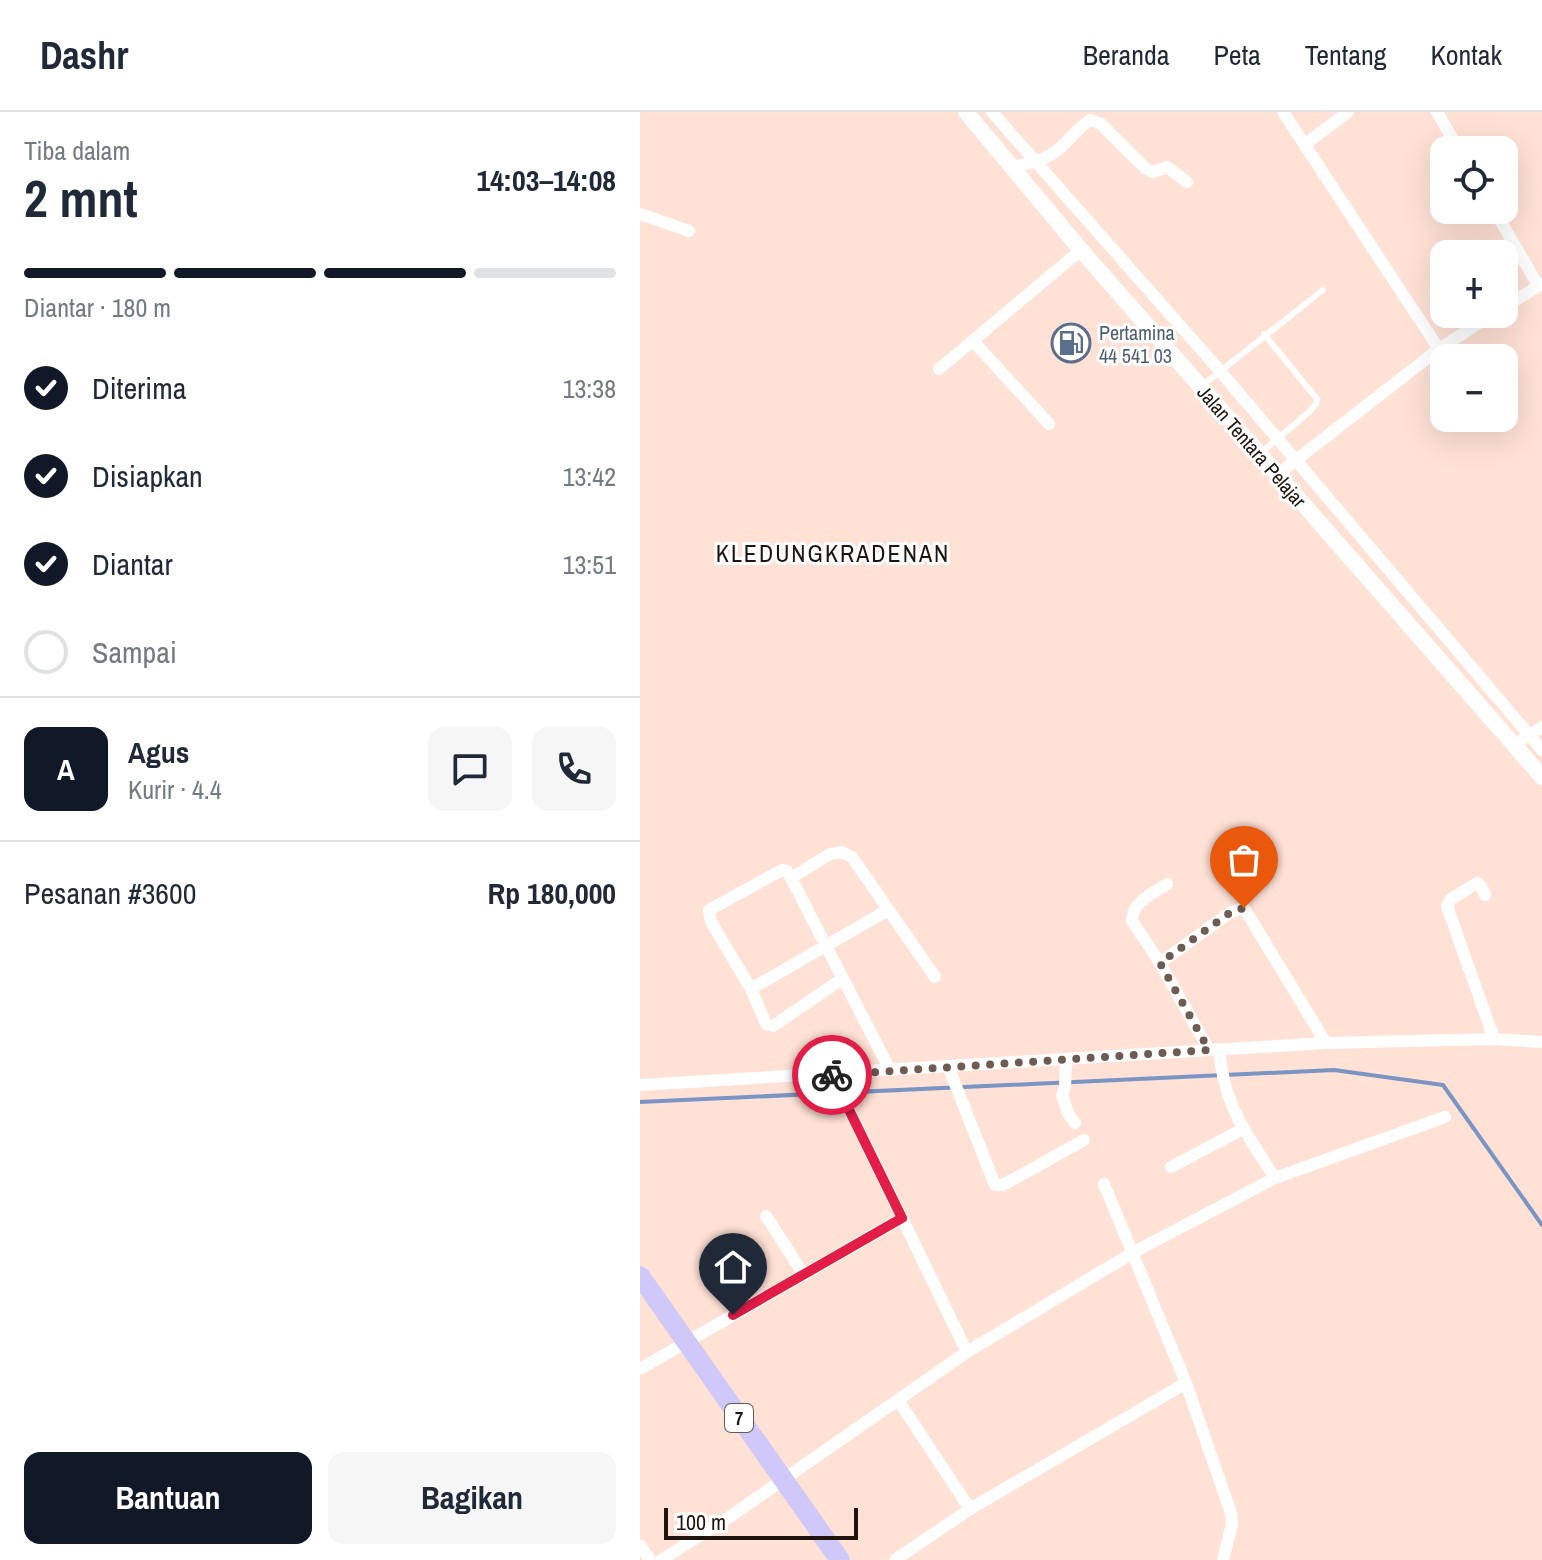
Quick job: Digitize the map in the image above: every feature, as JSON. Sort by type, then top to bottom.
[{"type":"highway","name":"7","points":[[640,1276],[840,1560]]},
{"type":"main road","name":"Jalan Tentara Pelajar","points":[[966,112],[1081,250],[1542,777]]},
{"type":"street","points":[[992,112],[1220,371],[1542,750]]},
{"type":"street","points":[[1283,112],[1436,344]]},
{"type":"street","points":[[1304,145],[1348,112]]},
{"type":"street","points":[[1437,112],[1451,136]]},
{"type":"street","points":[[1011,167],[1034,162],[1058,151],[1090,120],[1101,124],[1146,169],[1153,172],[1167,167],[1187,182]]},
{"type":"street","points":[[640,214],[689,231]]},
{"type":"street","points":[[1503,224],[1540,284],[1518,298]]},
{"type":"street","points":[[939,369],[1081,250]]},
{"type":"street","points":[[1447,344],[1471,328]]},
{"type":"street","points":[[973,341],[1049,424]]},
{"type":"street","points":[[1277,475],[1430,356]]},
{"type":"street","points":[[1514,746],[1542,727]]},
{"type":"street","points":[[791,878],[830,854],[842,852],[852,857],[935,977]]},
{"type":"street","points":[[842,979],[771,1027],[766,1024],[751,989],[711,922],[709,910],[782,870],[787,871],[890,1070]]},
{"type":"street","points":[[1485,895],[1477,883],[1451,899],[1447,906],[1494,1039]]},
{"type":"street","points":[[1167,884],[1140,903],[1132,914],[1132,921],[1214,1050],[1222,1084],[1243,1129],[1275,1178]]},
{"type":"street","points":[[1160,963],[1231,912],[1244,908],[1326,1043]]},
{"type":"street","points":[[751,989],[888,910]]},
{"type":"street","points":[[640,1085],[948,1066],[1066,1064],[1326,1043],[1494,1039],[1542,1042]]},
{"type":"street","points":[[1066,1064],[1062,1095],[1075,1123]]},
{"type":"street","points":[[948,1066],[995,1185],[1003,1185],[1084,1140]]},
{"type":"street","points":[[832,1074],[967,1352]]},
{"type":"street","points":[[661,1560],[967,1352],[1134,1252],[1275,1178],[1445,1117]]},
{"type":"street","points":[[1171,1167],[1243,1129]]},
{"type":"street","points":[[1104,1184],[1186,1383],[1231,1513],[1232,1524],[1223,1560]]},
{"type":"street","points":[[766,1216],[804,1275]]},
{"type":"street","points":[[640,1369],[902,1218]]},
{"type":"street","points":[[895,1560],[970,1509],[1186,1383]]},
{"type":"street","points":[[898,1400],[970,1509]]},
{"type":"street","points":[[640,1545],[650,1560]]},
{"type":"lane","points":[[1200,387],[1323,290]]},
{"type":"lane","points":[[1259,455],[1309,412],[1317,399],[1264,334]]},
{"type":"waterway","points":[[640,1102],[1334,1070],[1443,1085],[1542,1225]]},
{"type":"way so far","points":[[832,1075],[1209,1050],[1160,963],[1231,912],[1244,908]]},
{"type":"place","name":"Pertamina 44 541 03","points":[[1071,343]]},
{"type":"district","name":"KLEDUNGKRADENAN","points":[[833,553]]},
{"type":"route","points":[[733,1315],[902,1218],[832,1075]]}]
